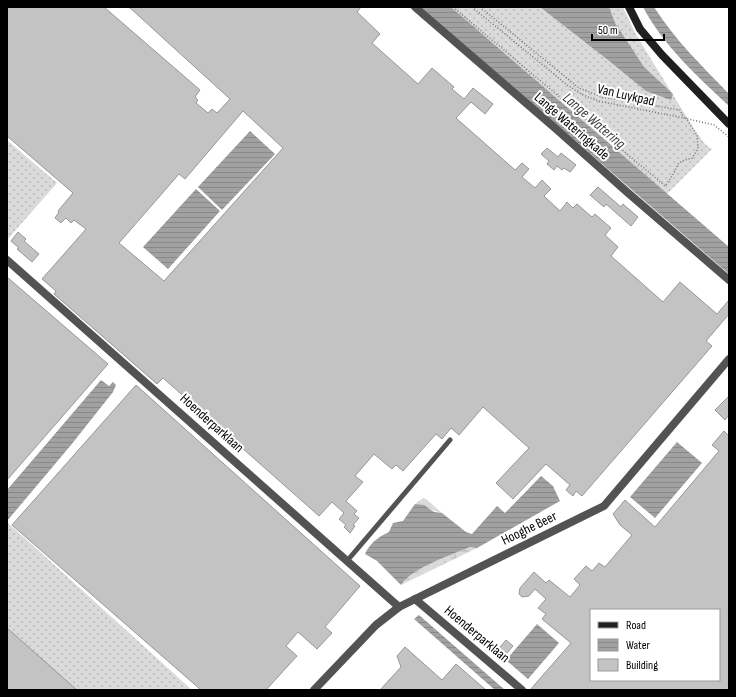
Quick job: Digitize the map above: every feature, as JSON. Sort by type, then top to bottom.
[{"type":"street","name":"Lange Wateringkade","points":[[414,7],[729,280]]},
{"type":"street","points":[[629,7],[640,29],[662,55],[729,124]]},
{"type":"street","name":"Hoenderparklaan","points":[[7,260],[399,607]]},
{"type":"street","name":"Hooghe Beer","points":[[314,690],[376,625],[399,607],[604,506],[729,358]]},
{"type":"street","name":"Hoenderparklaan","points":[[414,599],[522,690]]},
{"type":"lane","points":[[347,561],[450,440]]},
{"type":"path","points":[[453,7],[665,186],[678,164],[692,158],[698,149],[697,135],[680,110],[602,97],[579,88],[480,7]]},
{"type":"path","name":"Van Luykpad","points":[[472,7],[566,84],[582,94],[598,101],[714,125],[729,137]]},
{"type":"green space","points":[[451,7],[623,7],[635,33],[694,129],[705,144],[712,149],[667,194]]},
{"type":"green space","points":[[7,140],[57,183],[7,240]]},
{"type":"green space","points":[[423,498],[426,499],[442,513],[415,504]]},
{"type":"green space","points":[[7,522],[192,690],[74,690],[7,631]]},
{"type":"green space","points":[[470,547],[477,548],[401,585],[406,579],[423,568]]},
{"type":"water","points":[[421,7],[451,7],[729,247],[729,274]]},
{"type":"water","points":[[540,7],[609,7],[615,23],[644,67],[673,94],[671,100],[646,91]]},
{"type":"water","points":[[643,7],[654,7],[680,42],[729,94],[729,106],[682,60],[651,21]]},
{"type":"water","points":[[250,131],[275,154],[222,210],[198,187]]},
{"type":"water","points":[[196,189],[220,211],[168,269],[143,247]]},
{"type":"water","points":[[101,380],[109,386],[113,382],[116,385],[113,392],[7,521],[7,490]]},
{"type":"water","points":[[677,442],[702,463],[655,518],[630,497]]},
{"type":"water","points":[[541,476],[553,486],[560,501],[477,548],[470,547],[423,568],[406,579],[401,585],[377,561],[365,554],[375,541],[389,532],[393,523],[403,521],[415,504],[424,505],[434,512],[442,513],[466,532],[472,534],[497,506],[505,513]]},
{"type":"water","points":[[419,615],[505,690],[495,690],[414,619]]},
{"type":"water","points":[[537,624],[559,643],[528,679],[506,660]]},
{"type":"building","points":[[7,7],[104,7],[200,90],[195,97],[198,100],[196,103],[208,113],[212,109],[217,113],[230,99],[129,7],[361,7],[357,12],[380,34],[372,43],[418,84],[432,68],[454,87],[452,89],[464,99],[473,88],[493,104],[485,114],[471,102],[456,118],[515,170],[522,163],[529,169],[522,177],[535,188],[542,180],[551,189],[544,196],[560,211],[567,202],[573,208],[577,204],[592,217],[595,214],[611,228],[605,235],[618,247],[611,256],[663,302],[680,282],[717,314],[729,300],[729,314],[706,341],[712,346],[582,496],[576,491],[573,496],[566,490],[570,485],[546,464],[513,499],[496,483],[529,448],[483,407],[459,435],[451,428],[442,439],[436,434],[403,471],[396,465],[392,469],[374,454],[355,476],[363,482],[346,501],[357,511],[354,514],[359,518],[353,525],[355,526],[350,533],[344,527],[346,525],[339,519],[344,513],[332,502],[319,516],[163,378],[157,384],[54,294],[56,291],[42,279],[86,229],[74,220],[71,223],[66,218],[61,223],[55,218],[59,212],[58,211],[73,193],[7,136]],"holes":[[[243,111],[283,148],[164,281],[119,243],[179,174],[185,179]]]},
{"type":"building","points":[[547,148],[558,157],[561,153],[576,165],[570,172],[564,168],[562,170],[557,166],[554,170],[547,164],[549,161],[541,154]]},
{"type":"building","points":[[598,187],[621,207],[623,204],[638,217],[631,226],[606,204],[604,207],[590,195]]},
{"type":"building","points":[[18,232],[26,239],[24,241],[39,254],[32,262],[17,249],[19,248],[11,241]]},
{"type":"building","points":[[7,277],[108,364],[7,480]]},
{"type":"building","points":[[136,385],[360,586],[325,627],[332,633],[317,649],[298,632],[286,646],[297,656],[266,690],[201,690],[12,525]]},
{"type":"building","points":[[729,396],[729,415],[725,420],[715,410]]},
{"type":"building","points":[[724,431],[729,436],[729,690],[530,690],[571,643],[542,619],[546,614],[538,608],[546,599],[535,589],[529,596],[522,597],[519,594],[520,588],[534,572],[546,583],[549,580],[570,597],[580,585],[574,579],[586,566],[592,571],[599,563],[605,567],[632,535],[620,525],[613,514],[625,500],[655,527],[719,451],[712,445]]},
{"type":"building","points":[[7,628],[52,668],[77,690],[7,690]]},
{"type":"building","points":[[506,640],[513,646],[501,660],[494,654]]},
{"type":"building","points":[[405,647],[442,680],[456,664],[486,690],[380,690],[401,667],[397,656]]},
{"type":"water label","name":"Lange Watering","points":[[594,121]]}]
